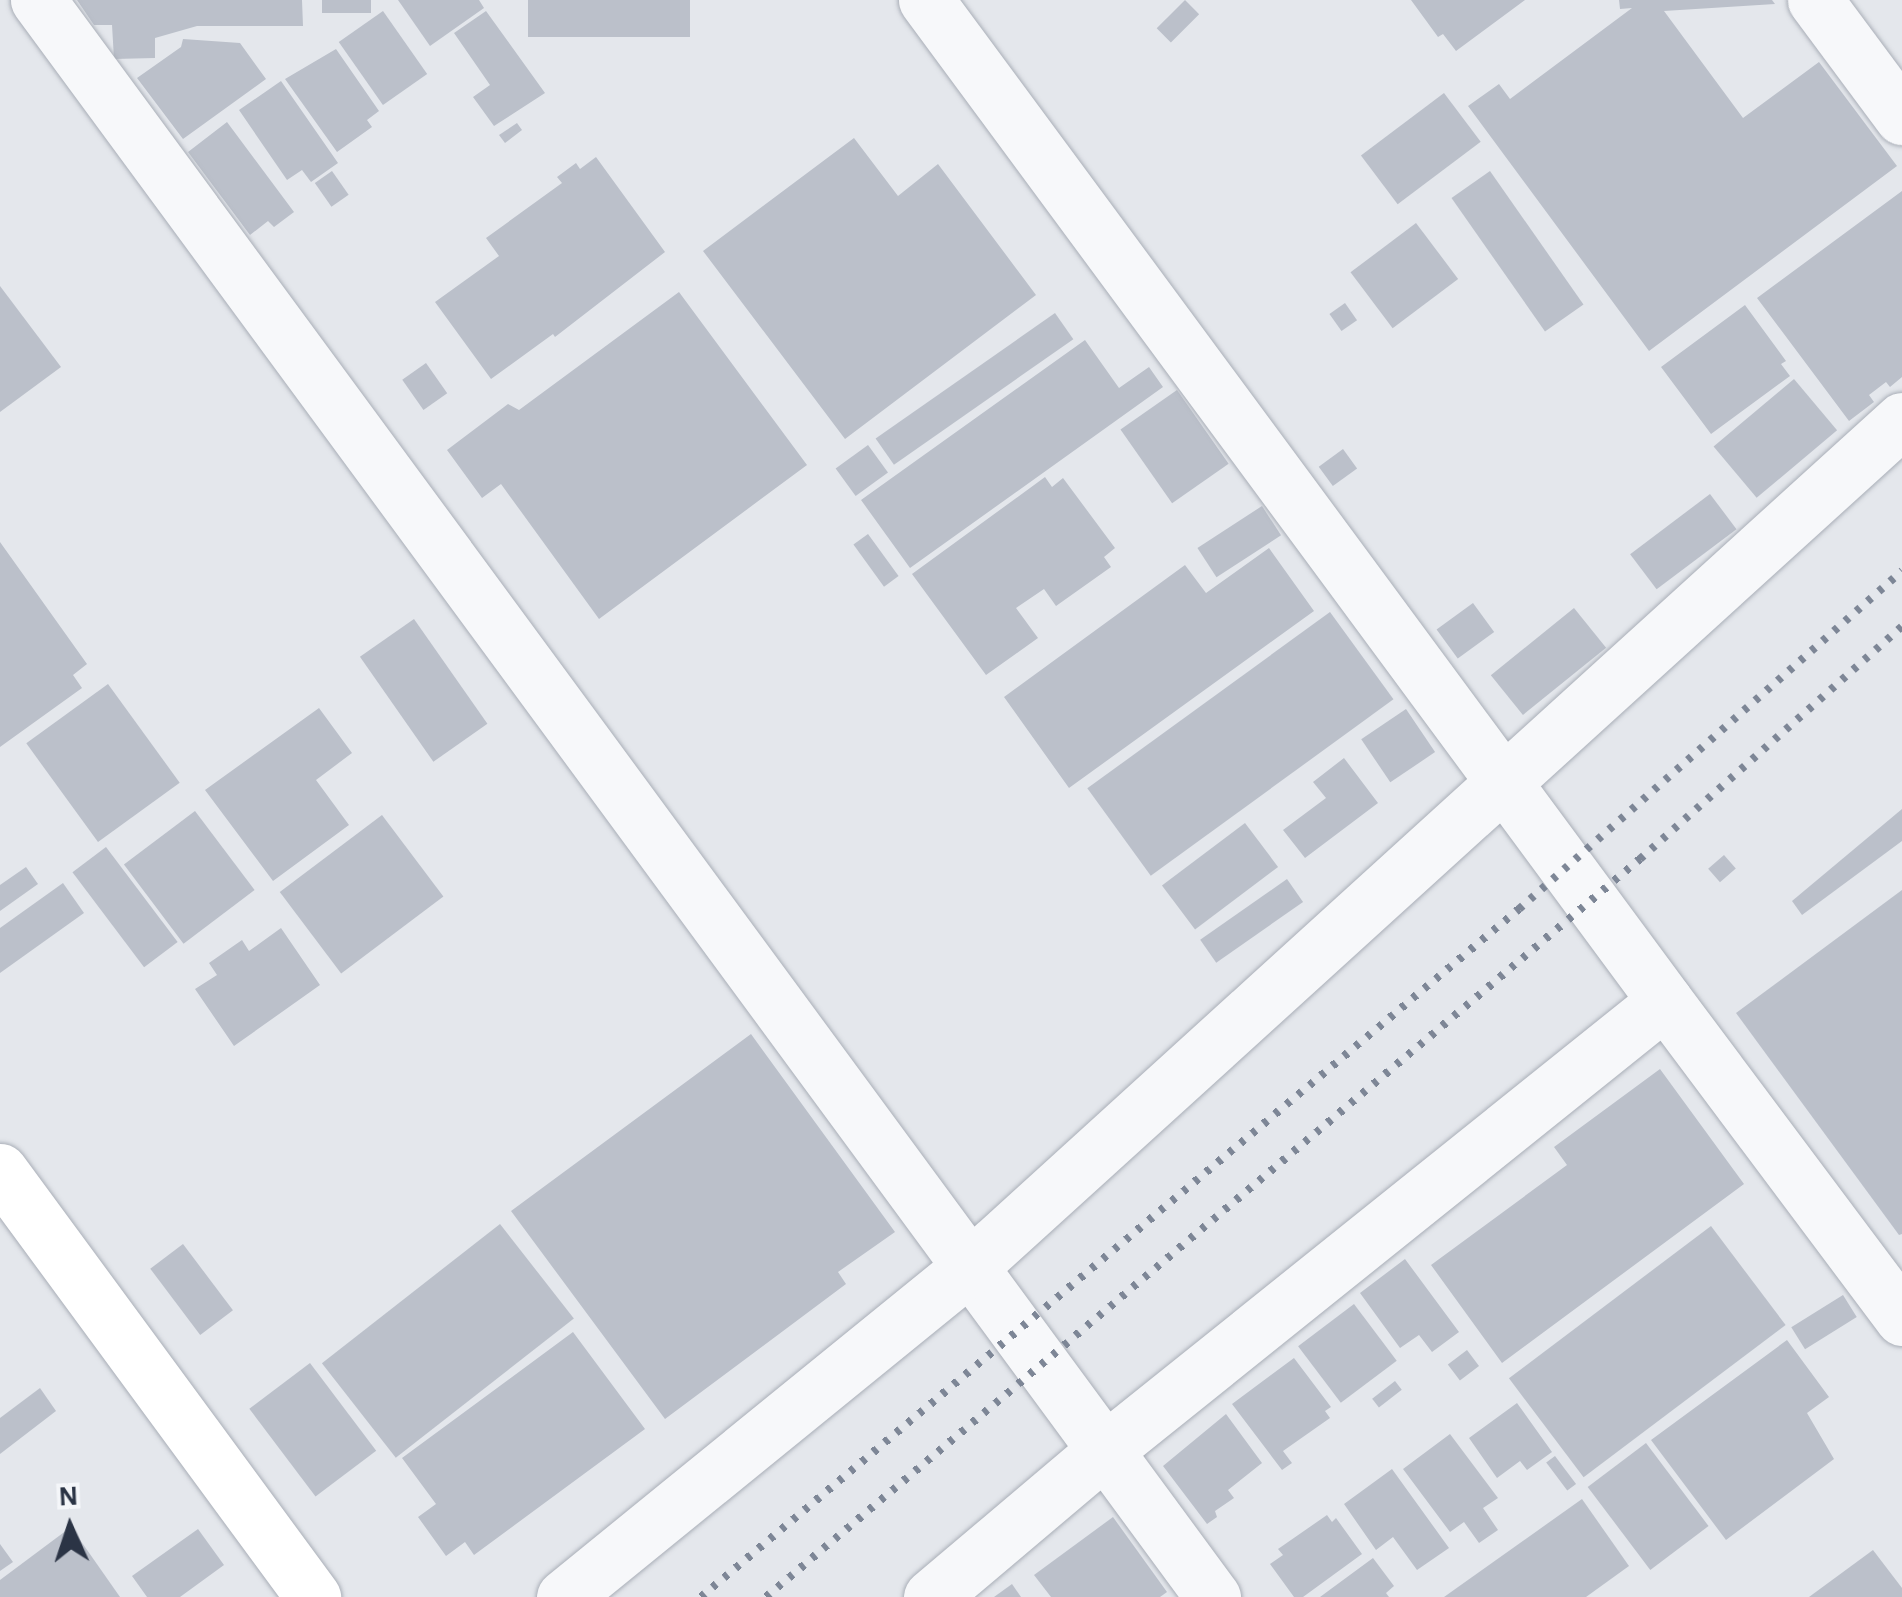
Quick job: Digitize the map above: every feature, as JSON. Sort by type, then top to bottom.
[{"type":"street","points":[[38,0],[1213,1597]]},
{"type":"street","points":[[926,0],[1902,1318]]},
{"type":"street","points":[[1815,0],[1902,117]]},
{"type":"street","points":[[564,1597],[971,1266],[1506,785],[1902,420]]},
{"type":"street","points":[[931,1597],[1104,1451],[1665,1001]]},
{"type":"street","points":[[0,1171],[313,1597]]},
{"type":"building","points":[[77,0],[302,0],[303,26],[197,26],[155,38],[155,58],[114,59],[112,25],[94,25]]},
{"type":"building","points":[[322,0],[371,0],[371,13],[322,13]]},
{"type":"building","points":[[398,0],[479,0],[484,8],[430,46]]},
{"type":"building","points":[[528,0],[690,0],[690,37],[528,37]]},
{"type":"building","points":[[1185,0],[1199,14],[1171,42],[1157,28]]},
{"type":"building","points":[[1411,0],[1525,0],[1456,51],[1443,34],[1438,37]]},
{"type":"building","points":[[1619,0],[1772,0],[1775,4],[1664,11],[1743,118],[1819,62],[1897,166],[1649,351],[1468,106],[1499,84],[1510,99],[1632,8],[1620,9]]},
{"type":"building","points":[[383,11],[427,74],[383,105],[339,42]]},
{"type":"building","points":[[486,11],[545,93],[494,126],[473,97],[490,85],[454,33]]},
{"type":"building","points":[[183,39],[240,43],[266,79],[183,139],[137,78],[181,47]]},
{"type":"building","points":[[336,49],[379,111],[367,120],[372,127],[337,152],[285,79]]},
{"type":"building","points":[[281,81],[338,163],[311,182],[302,170],[287,180],[239,110]]},
{"type":"building","points":[[1444,93],[1481,142],[1398,204],[1361,156]]},
{"type":"building","points":[[227,122],[294,212],[274,227],[268,221],[250,235],[188,152]]},
{"type":"building","points":[[517,123],[522,130],[505,143],[499,135]]},
{"type":"building","points":[[854,138],[898,196],[938,164],[1036,295],[845,439],[703,251]]},
{"type":"building","points":[[596,157],[665,252],[555,337],[553,334],[491,379],[435,302],[499,256],[486,238],[562,183],[557,177],[576,163],[580,169]]},
{"type":"building","points":[[332,171],[349,195],[331,207],[315,183]]},
{"type":"building","points":[[1490,171],[1583,305],[1545,331],[1451,198]]},
{"type":"building","points":[[1902,191],[1902,377],[1890,387],[1886,382],[1869,395],[1874,402],[1849,421],[1757,298]]},
{"type":"building","points":[[1416,223],[1458,279],[1393,328],[1351,272]]},
{"type":"building","points":[[0,286],[61,367],[0,412]]},
{"type":"building","points":[[679,292],[807,465],[599,619],[501,484],[482,498],[447,450],[508,404],[519,410]]},
{"type":"building","points":[[1345,303],[1357,320],[1341,331],[1329,314]]},
{"type":"building","points":[[1745,305],[1786,361],[1781,364],[1790,376],[1711,434],[1661,367]]},
{"type":"building","points":[[1055,313],[1073,339],[894,465],[876,439]]},
{"type":"building","points":[[1085,340],[1119,388],[1149,367],[1163,387],[910,568],[861,500]]},
{"type":"building","points":[[426,363],[447,393],[423,410],[402,380]]},
{"type":"building","points":[[1794,379],[1837,430],[1757,498],[1714,446]]},
{"type":"building","points":[[1177,390],[1229,464],[1172,503],[1120,430]]},
{"type":"building","points":[[868,445],[888,473],[856,496],[836,469]]},
{"type":"building","points":[[1343,449],[1357,468],[1333,486],[1319,467]]},
{"type":"building","points":[[1045,477],[1052,487],[1063,478],[1115,548],[1104,557],[1111,567],[1056,606],[1044,589],[1016,608],[1038,638],[986,675],[912,574]]},
{"type":"building","points":[[1710,494],[1736,529],[1657,589],[1630,554]]},
{"type":"building","points":[[1262,506],[1281,535],[1216,577],[1197,548]]},
{"type":"building","points":[[868,534],[899,576],[884,587],[853,545]]},
{"type":"building","points":[[0,542],[87,664],[73,675],[82,688],[0,747]]},
{"type":"building","points":[[1269,548],[1314,611],[1069,788],[1004,697],[1185,565],[1206,593]]},
{"type":"building","points":[[1473,603],[1494,632],[1458,659],[1437,629]]},
{"type":"building","points":[[1574,608],[1606,648],[1523,715],[1491,675]]},
{"type":"building","points":[[1330,612],[1393,699],[1151,876],[1087,788]]},
{"type":"building","points":[[414,619],[487,724],[433,762],[360,657]]},
{"type":"building","points":[[108,684],[180,783],[98,842],[26,743]]},
{"type":"building","points":[[319,708],[352,753],[316,780],[349,825],[273,881],[205,790]]},
{"type":"building","points":[[1406,709],[1435,752],[1390,782],[1361,739]]},
{"type":"building","points":[[1344,758],[1378,803],[1305,858],[1283,830],[1326,798],[1313,782]]},
{"type":"building","points":[[1902,809],[1902,841],[1802,915],[1792,901]]},
{"type":"building","points":[[195,811],[255,890],[184,944],[124,865]]},
{"type":"building","points":[[382,815],[443,896],[341,973],[280,892]]},
{"type":"building","points":[[1245,823],[1278,867],[1195,930],[1162,886]]},
{"type":"building","points":[[106,847],[178,942],[144,967],[72,872]]},
{"type":"building","points":[[1724,855],[1736,869],[1720,882],[1708,869]]},
{"type":"building","points":[[26,867],[38,884],[0,911],[0,885]]},
{"type":"building","points":[[1287,879],[1303,902],[1216,963],[1200,940]]},
{"type":"building","points":[[63,883],[84,913],[0,973],[0,928]]},
{"type":"building","points":[[1902,890],[1902,1234],[1899,1235],[1736,1013]]},
{"type":"building","points":[[281,928],[320,985],[234,1046],[195,989],[217,975],[209,963],[242,940],[249,951]]},
{"type":"building","points":[[751,1034],[895,1232],[838,1272],[846,1284],[665,1419],[511,1211]]},
{"type":"building","points":[[1660,1069],[1744,1184],[1502,1363],[1431,1265],[1567,1165],[1554,1147]]},
{"type":"building","points":[[500,1224],[574,1319],[396,1458],[322,1363]]},
{"type":"building","points":[[1711,1226],[1786,1325],[1584,1477],[1509,1378]]},
{"type":"building","points":[[183,1244],[233,1310],[200,1335],[150,1269]]},
{"type":"building","points":[[1405,1259],[1459,1332],[1432,1352],[1419,1335],[1400,1348],[1360,1293]]},
{"type":"building","points":[[1843,1295],[1857,1317],[1805,1349],[1791,1327]]},
{"type":"building","points":[[1354,1304],[1397,1361],[1341,1403],[1298,1346]]},
{"type":"building","points":[[573,1332],[645,1429],[474,1555],[465,1542],[446,1556],[418,1517],[436,1504],[402,1458]]},
{"type":"building","points":[[1787,1340],[1829,1397],[1807,1413],[1834,1459],[1726,1540],[1651,1440]]},
{"type":"building","points":[[1467,1350],[1479,1366],[1460,1380],[1448,1364]]},
{"type":"building","points":[[1294,1358],[1331,1407],[1325,1411],[1330,1418],[1283,1451],[1292,1463],[1282,1470],[1232,1404]]},
{"type":"building","points":[[310,1363],[376,1451],[316,1497],[249,1409]]},
{"type":"building","points":[[1395,1381],[1402,1390],[1379,1408],[1372,1399]]},
{"type":"building","points":[[40,1388],[56,1411],[0,1454],[0,1418]]},
{"type":"building","points":[[1517,1403],[1552,1452],[1527,1470],[1520,1461],[1497,1478],[1469,1438]]},
{"type":"building","points":[[1226,1414],[1262,1463],[1228,1490],[1234,1498],[1215,1511],[1217,1517],[1207,1524],[1163,1466]]},
{"type":"building","points":[[1450,1434],[1498,1498],[1483,1508],[1498,1530],[1479,1543],[1464,1522],[1450,1532],[1403,1469]]},
{"type":"building","points":[[1646,1443],[1709,1526],[1650,1570],[1588,1487]]},
{"type":"building","points":[[1555,1456],[1576,1484],[1567,1491],[1546,1463]]},
{"type":"building","points":[[1392,1469],[1449,1548],[1417,1570],[1393,1537],[1376,1550],[1344,1504]]},
{"type":"building","points":[[1582,1499],[1629,1566],[1586,1597],[1444,1597]]},
{"type":"building","points":[[1327,1515],[1332,1522],[1336,1518],[1362,1554],[1303,1597],[1294,1597],[1270,1564],[1283,1555],[1278,1549]]},
{"type":"building","points":[[1113,1517],[1167,1592],[1160,1597],[1051,1597],[1034,1575]]},
{"type":"building","points":[[71,1527],[120,1597],[0,1597],[0,1580]]},
{"type":"building","points":[[198,1529],[224,1565],[180,1597],[147,1597],[132,1576]]},
{"type":"building","points":[[0,1544],[13,1562],[0,1571]]},
{"type":"building","points":[[1873,1550],[1902,1588],[1902,1597],[1809,1597]]},
{"type":"building","points":[[1373,1558],[1394,1586],[1386,1593],[1389,1597],[1320,1597]]},
{"type":"building","points":[[1012,1584],[1021,1597],[994,1597]]},
{"type":"railway","points":[[701,1597],[1519,909],[1902,571]]},
{"type":"railway","points":[[766,1597],[1640,859],[1902,626]]}]
